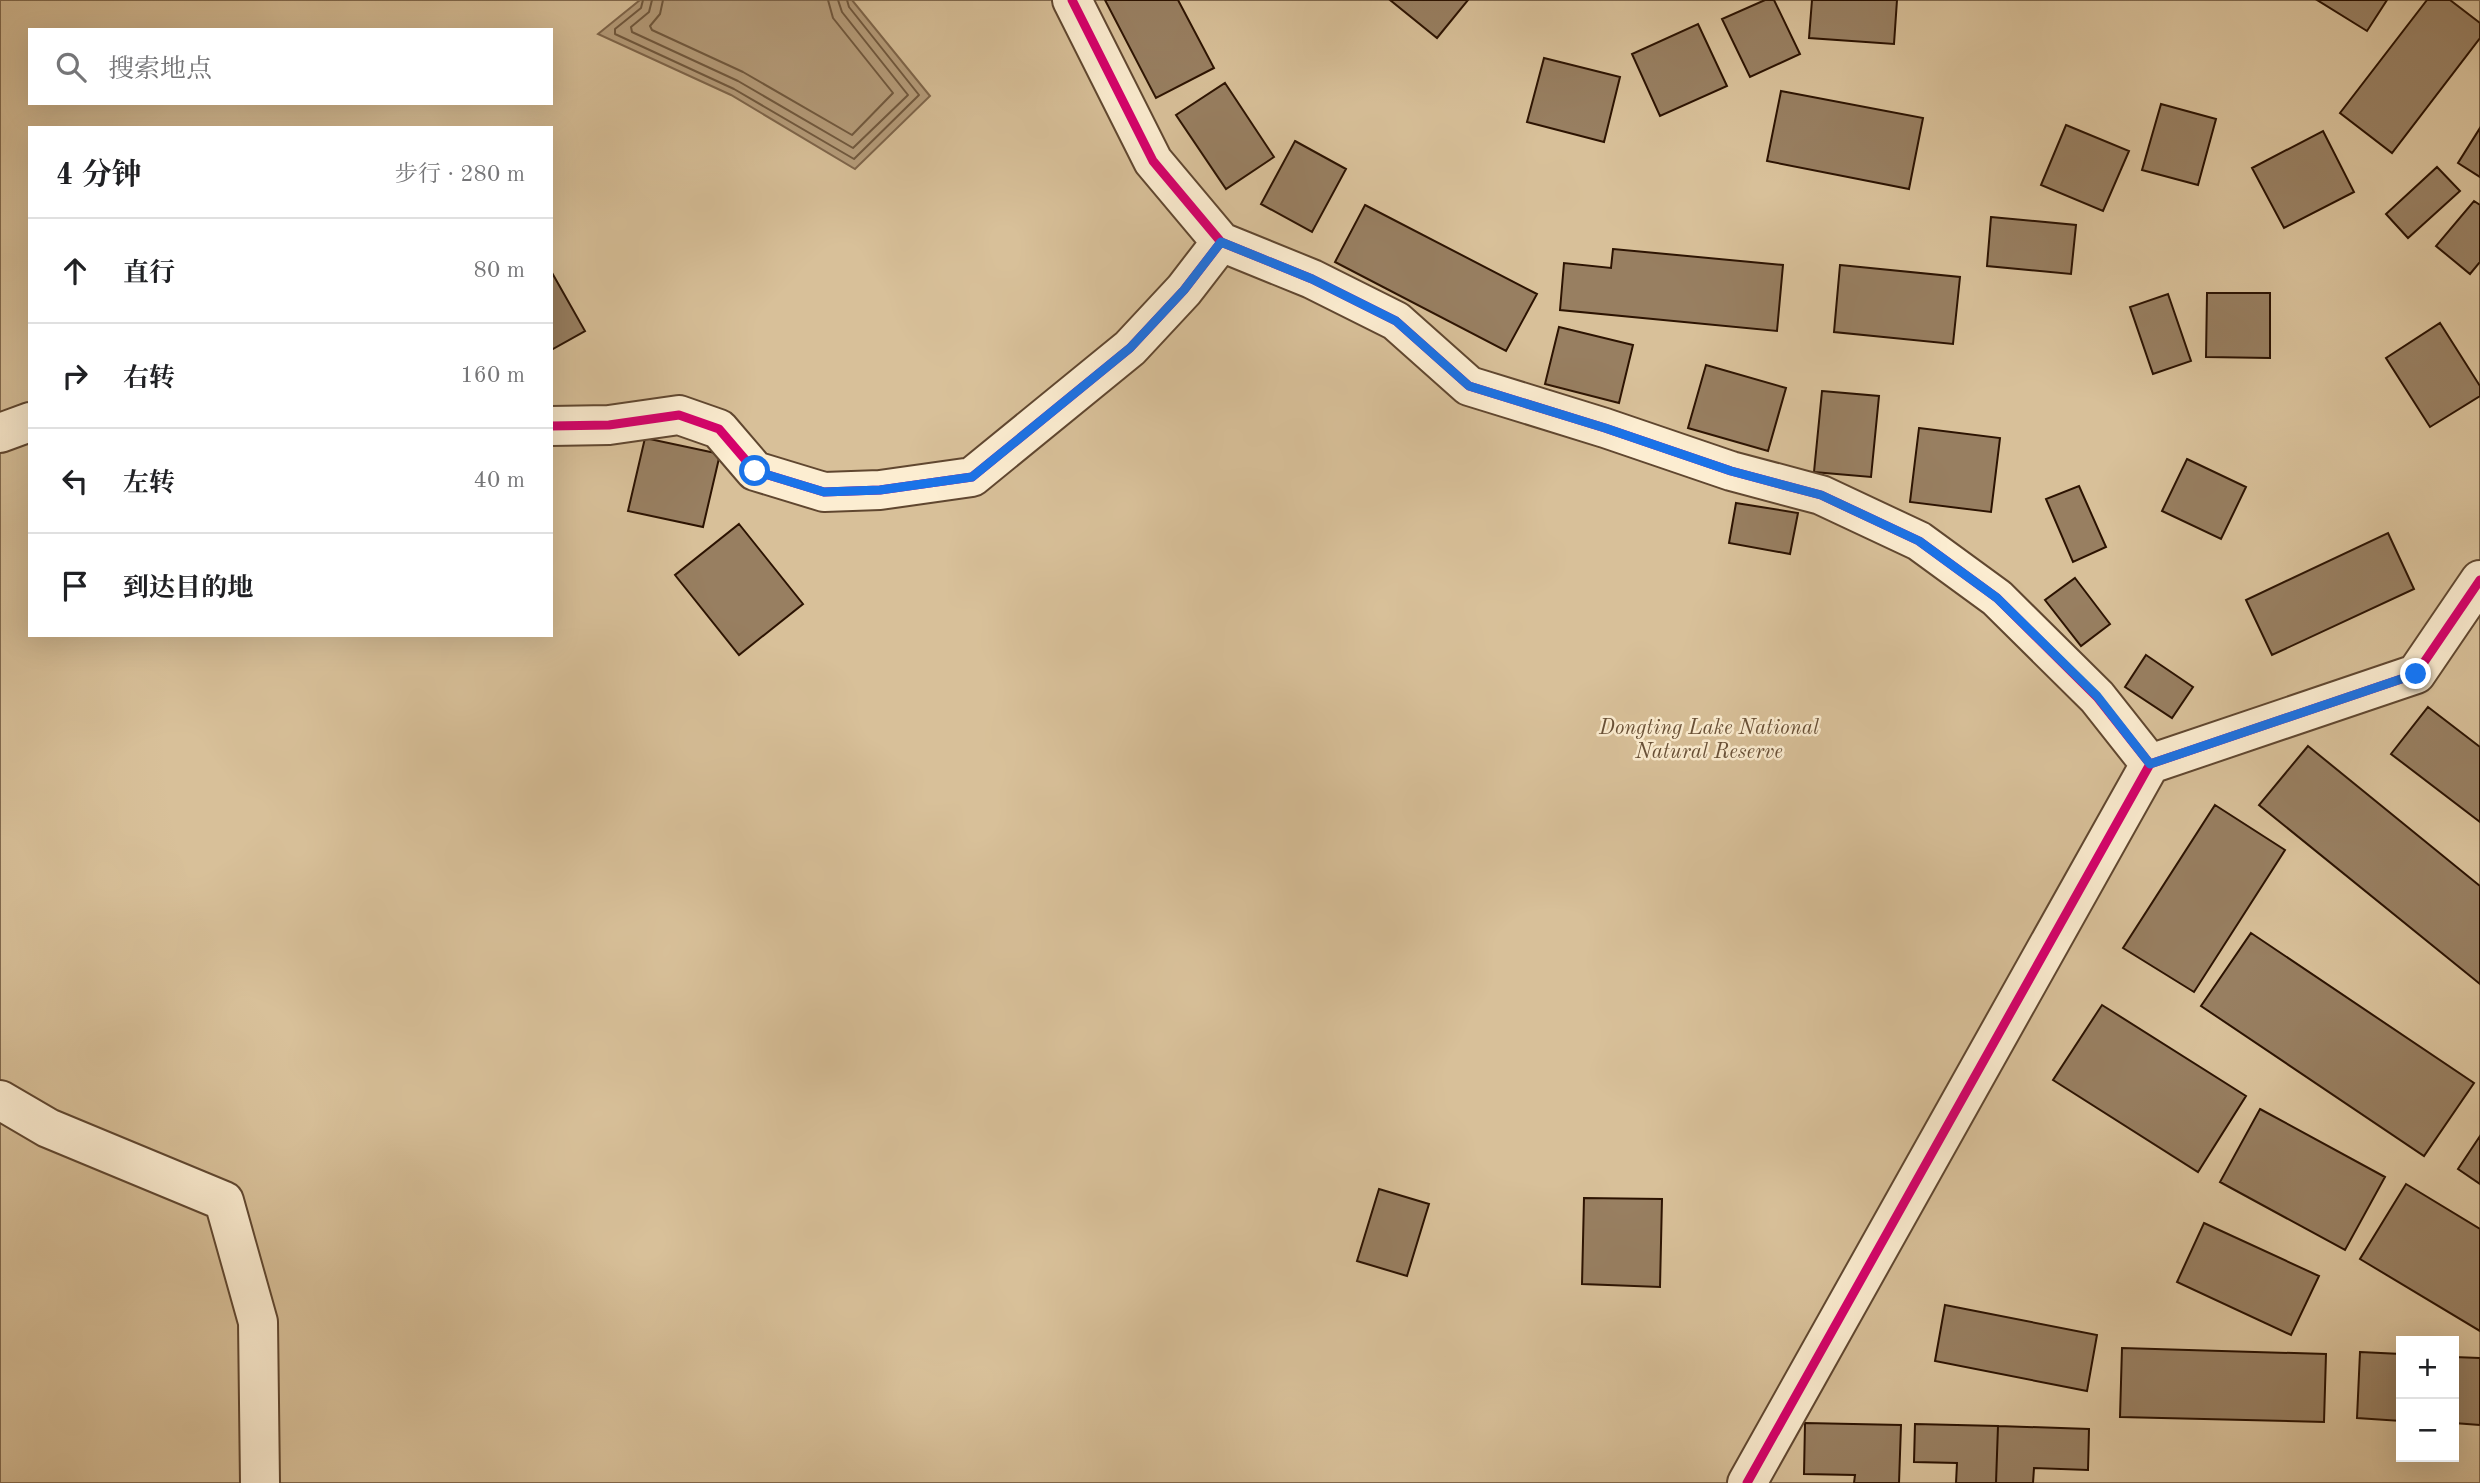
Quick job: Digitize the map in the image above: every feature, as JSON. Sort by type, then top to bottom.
[{"type":"street","points":[[1072,0],[1153,161],[1221,242],[1312,279],[1396,321],[1469,386],[1731,471],[1821,495],[1919,541],[1997,598],[2097,696],[2150,764]]},
{"type":"street","points":[[553,426],[609,425],[679,415],[719,429],[755,471],[824,492],[880,490],[972,477],[1130,348],[1184,290],[1221,242]]},
{"type":"street","points":[[0,433],[28,423]]},
{"type":"street","points":[[1747,1483],[2150,764],[2416,674],[2480,580]]},
{"type":"street","points":[[0,1100],[48,1128],[224,1201],[257,1322],[260,1483]]},
{"type":"green space","name":"Dongting Lake National Natural Reserve","points":[[0,0],[2480,0],[2480,1483],[0,1483]]},
{"type":"water","points":[[640,0],[852,0],[930,96],[855,169],[731,95],[598,34]]},
{"type":"building","points":[[1105,0],[1178,0],[1214,68],[1156,98]]},
{"type":"building","points":[[1390,0],[1468,0],[1437,38]]},
{"type":"building","points":[[1765,0],[1774,0],[1800,54],[1750,77],[1722,19]]},
{"type":"building","points":[[1812,0],[1897,0],[1894,44],[1809,38]]},
{"type":"building","points":[[2317,0],[2387,0],[2367,31]]},
{"type":"building","points":[[2427,0],[2450,0],[2480,23],[2480,38],[2392,153],[2340,113]]},
{"type":"building","points":[[1698,24],[1727,86],[1660,116],[1632,54]]},
{"type":"building","points":[[1544,58],[1620,77],[1604,142],[1527,122]]},
{"type":"building","points":[[1225,83],[1274,157],[1226,189],[1176,115]]},
{"type":"building","points":[[1781,91],[1923,118],[1909,189],[1767,161]]},
{"type":"building","points":[[2161,104],[2216,119],[2198,185],[2142,170]]},
{"type":"building","points":[[2066,125],[2129,151],[2103,211],[2041,185]]},
{"type":"building","points":[[2480,128],[2480,177],[2458,163]]},
{"type":"building","points":[[2323,131],[2354,192],[2284,228],[2252,168]]},
{"type":"building","points":[[1295,141],[1346,169],[1312,232],[1261,204]]},
{"type":"building","points":[[2437,167],[2460,191],[2408,238],[2386,214]]},
{"type":"building","points":[[2474,201],[2480,205],[2480,262],[2470,274],[2436,246]]},
{"type":"building","points":[[1365,205],[1537,294],[1506,351],[1335,262]]},
{"type":"building","points":[[1991,217],[2076,225],[2071,274],[1987,266]]},
{"type":"building","points":[[1613,249],[1783,265],[1777,331],[1560,310],[1564,263],[1611,268]]},
{"type":"building","points":[[1840,265],[1960,277],[1953,344],[1834,332]]},
{"type":"building","points":[[553,275],[585,331],[553,349]]},
{"type":"building","points":[[2207,293],[2270,293],[2270,358],[2206,357]]},
{"type":"building","points":[[2168,294],[2191,361],[2153,374],[2130,307]]},
{"type":"building","points":[[2440,323],[2480,386],[2480,396],[2430,427],[2386,358]]},
{"type":"building","points":[[1559,327],[1633,345],[1619,403],[1545,384]]},
{"type":"building","points":[[1706,365],[1786,388],[1768,451],[1688,428]]},
{"type":"building","points":[[1822,391],[1879,396],[1871,477],[1814,472]]},
{"type":"building","points":[[1919,428],[2000,438],[1991,512],[1910,502]]},
{"type":"building","points":[[645,438],[720,454],[703,527],[628,511]]},
{"type":"building","points":[[2187,459],[2246,487],[2221,539],[2162,511]]},
{"type":"building","points":[[2079,486],[2106,547],[2073,562],[2046,499]]},
{"type":"building","points":[[1736,503],[1798,513],[1790,554],[1729,543]]},
{"type":"building","points":[[739,524],[803,604],[739,655],[675,575]]},
{"type":"building","points":[[2388,533],[2414,589],[2272,655],[2246,600]]},
{"type":"building","points":[[2075,578],[2110,624],[2081,646],[2045,600]]},
{"type":"building","points":[[2146,655],[2193,687],[2172,718],[2125,687]]},
{"type":"building","points":[[2428,707],[2480,747],[2480,822],[2391,754]]},
{"type":"building","points":[[2308,746],[2480,886],[2480,984],[2259,805]]},
{"type":"building","points":[[2215,805],[2285,850],[2194,992],[2123,948]]},
{"type":"building","points":[[2251,933],[2474,1083],[2424,1156],[2201,1006]]},
{"type":"building","points":[[2102,1005],[2246,1096],[2198,1172],[2053,1080]]},
{"type":"building","points":[[2260,1109],[2385,1177],[2345,1250],[2220,1182]]},
{"type":"building","points":[[2480,1136],[2480,1184],[2458,1169]]},
{"type":"building","points":[[2406,1184],[2480,1229],[2480,1331],[2360,1259]]},
{"type":"building","points":[[1379,1189],[1429,1204],[1407,1276],[1357,1261]]},
{"type":"building","points":[[1584,1198],[1662,1199],[1660,1287],[1582,1284]]},
{"type":"building","points":[[2204,1223],[2319,1276],[2291,1335],[2177,1282]]},
{"type":"building","points":[[1945,1305],[2097,1335],[2087,1391],[1935,1361]]},
{"type":"building","points":[[2122,1348],[2326,1354],[2324,1422],[2120,1417]]},
{"type":"building","points":[[2360,1352],[2396,1354],[2396,1421],[2357,1418]]},
{"type":"building","points":[[2459,1357],[2480,1358],[2480,1425],[2459,1423]]},
{"type":"building","points":[[1805,1423],[1901,1425],[1899,1483],[1854,1483],[1855,1475],[1804,1474]]},
{"type":"building","points":[[1915,1424],[1998,1426],[1996,1483],[1956,1483],[1957,1463],[1914,1462]]},
{"type":"building","points":[[1998,1426],[2089,1429],[2088,1470],[2034,1468],[2033,1483],[1996,1483]]},
{"type":"cycle path","points":[[1072,0],[1153,161],[1221,242],[1312,279],[1396,321],[1469,386],[1731,471],[1821,495],[1919,541],[1997,598],[2097,697],[2150,764]]},
{"type":"cycle path","points":[[553,426],[609,425],[679,415],[719,429],[755,471],[824,492],[880,490],[972,477],[1130,348],[1184,290],[1221,242]]},
{"type":"cycle path","points":[[1747,1483],[2150,764],[2416,674],[2480,580]]},
{"type":"route","points":[[755,471],[824,492],[880,490],[972,477],[1130,348],[1184,290],[1221,242],[1312,279],[1396,321],[1469,386],[1731,471],[1821,495],[1919,541],[1997,598],[2097,696],[2150,764],[2416,674]]}]
